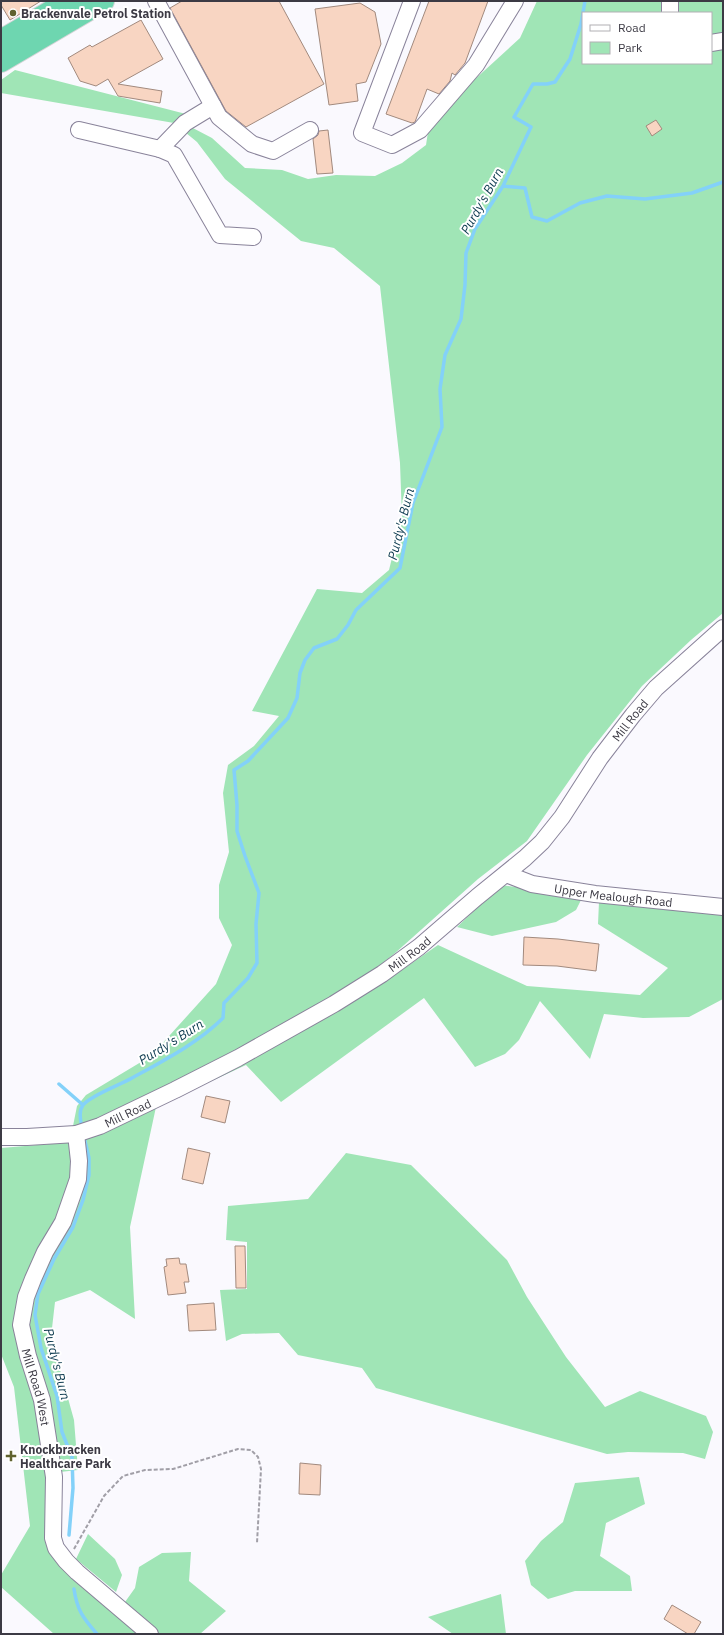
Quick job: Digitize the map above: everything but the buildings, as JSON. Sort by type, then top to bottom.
[{"type":"highway","points":[[1,41],[69,1]]},
{"type":"highway","points":[[1,51],[88,1]]},
{"type":"highway","points":[[1,61],[103,1]]},
{"type":"street","points":[[34,21],[61,1]]},
{"type":"street","points":[[156,1],[219,117],[252,144],[273,151],[310,130]]},
{"type":"street","points":[[407,2],[362,134],[392,145],[420,130],[476,65],[514,1]]},
{"type":"street","points":[[670,1],[670,12]]},
{"type":"street","points":[[712,43],[723,41]]},
{"type":"street","points":[[160,149],[178,131],[214,106]]},
{"type":"street","points":[[79,130],[160,149],[174,155],[220,235],[253,237]]},
{"type":"street","name":"Mill Road","points":[[1,1137],[76,1134],[100,1126],[238,1058],[346,997],[382,974],[413,951],[506,874],[542,842],[562,817],[600,758],[656,688],[723,628]]},
{"type":"street","name":"Upper Mealough Road","points":[[506,874],[532,884],[567,890],[723,907]]},
{"type":"street","name":"Mill Road West","points":[[76,1134],[79,1162],[78,1179],[63,1222],[45,1252],[33,1279],[26,1297],[21,1325],[28,1356],[42,1400],[53,1471],[54,1538],[56,1548],[77,1572],[150,1634]]},
{"type":"path","points":[[66,1561],[84,1534],[104,1496],[123,1476],[145,1470],[173,1469],[238,1449],[251,1450],[258,1457],[261,1469],[257,1543]]},
{"type":"green space","points":[[537,1],[723,1],[723,613],[691,640],[642,686],[587,755],[527,841],[478,879],[394,954],[375,969],[288,1023],[303,1031],[386,981],[438,945],[527,986],[640,995],[668,968],[598,924],[599,902],[581,900],[576,910],[556,922],[492,936],[457,927],[501,885],[723,914],[723,999],[689,1017],[643,1018],[604,1014],[590,1059],[540,1001],[519,1040],[505,1054],[475,1067],[424,998],[281,1102],[246,1065],[156,1107],[130,1227],[135,1319],[90,1290],[55,1302],[51,1337],[74,1420],[78,1470],[60,1472],[18,1309],[50,1457],[59,1558],[148,1634],[54,1634],[1,1587],[1,1575],[30,1526],[14,1387],[1,1354],[1,1148],[70,1141],[77,1106],[86,1095],[151,1056],[216,984],[232,945],[219,918],[219,885],[229,852],[223,793],[228,765],[254,746],[279,716],[252,711],[317,589],[362,593],[389,570],[402,518],[400,463],[380,286],[334,248],[301,241],[225,179],[197,142],[174,123],[1,93],[1,80],[15,70],[186,114],[189,126],[212,138],[245,168],[282,170],[308,179],[336,175],[375,176],[402,163],[426,145],[428,132],[473,81],[520,38]]},
{"type":"green space","points":[[346,1153],[411,1165],[507,1260],[527,1297],[566,1357],[605,1407],[640,1391],[706,1416],[713,1432],[705,1459],[683,1453],[628,1452],[607,1454],[376,1388],[362,1368],[298,1355],[279,1333],[242,1334],[226,1341],[220,1290],[247,1289],[247,1242],[226,1240],[228,1206],[308,1199]]},
{"type":"green space","points":[[639,1477],[645,1504],[606,1523],[600,1556],[630,1576],[632,1591],[575,1591],[548,1599],[531,1585],[525,1561],[541,1541],[563,1522],[575,1483]]},
{"type":"green space","points":[[88,1534],[115,1559],[122,1575],[116,1592],[76,1559]]},
{"type":"green space","points":[[191,1552],[189,1581],[226,1611],[200,1634],[159,1634],[125,1602],[135,1588],[139,1567],[162,1553]]},
{"type":"green space","points":[[501,1594],[506,1634],[453,1634],[428,1617]]},
{"type":"waterway","name":"Purdy's Burn","points":[[583,12],[585,1]]},
{"type":"waterway","name":"Purdy's Burn","points":[[82,1129],[80,1117],[81,1108],[87,1101],[127,1081],[203,1036],[223,1018],[224,1003],[248,978],[257,963],[256,924],[259,893],[237,831],[237,805],[234,770],[248,761],[288,718],[297,698],[300,673],[305,660],[314,648],[337,639],[348,625],[356,610],[400,568],[413,503],[442,427],[440,389],[445,355],[461,319],[465,285],[466,253],[475,229],[503,186],[531,127],[514,117],[533,84],[547,84],[555,82],[570,59],[582,18]]},
{"type":"waterway","points":[[503,186],[525,188],[532,217],[547,221],[580,203],[607,196],[645,199],[692,193],[723,182]]},
{"type":"waterway","points":[[59,1084],[83,1105]]},
{"type":"waterway","name":"Purdy's Burn","points":[[69,1535],[73,1488],[72,1457],[62,1432],[57,1396],[41,1348],[35,1315],[38,1294],[54,1259],[73,1227],[83,1200],[89,1175],[89,1158],[84,1137]]},
{"type":"waterway","name":"Purdy's Burn","points":[[74,1589],[81,1613],[97,1634]]},
{"type":"place","name":"Brackenvale Petrol Station","points":[[13,13]]},
{"type":"place","name":"Knockbracken Healthcare Park","points":[[11,1456]]}]
